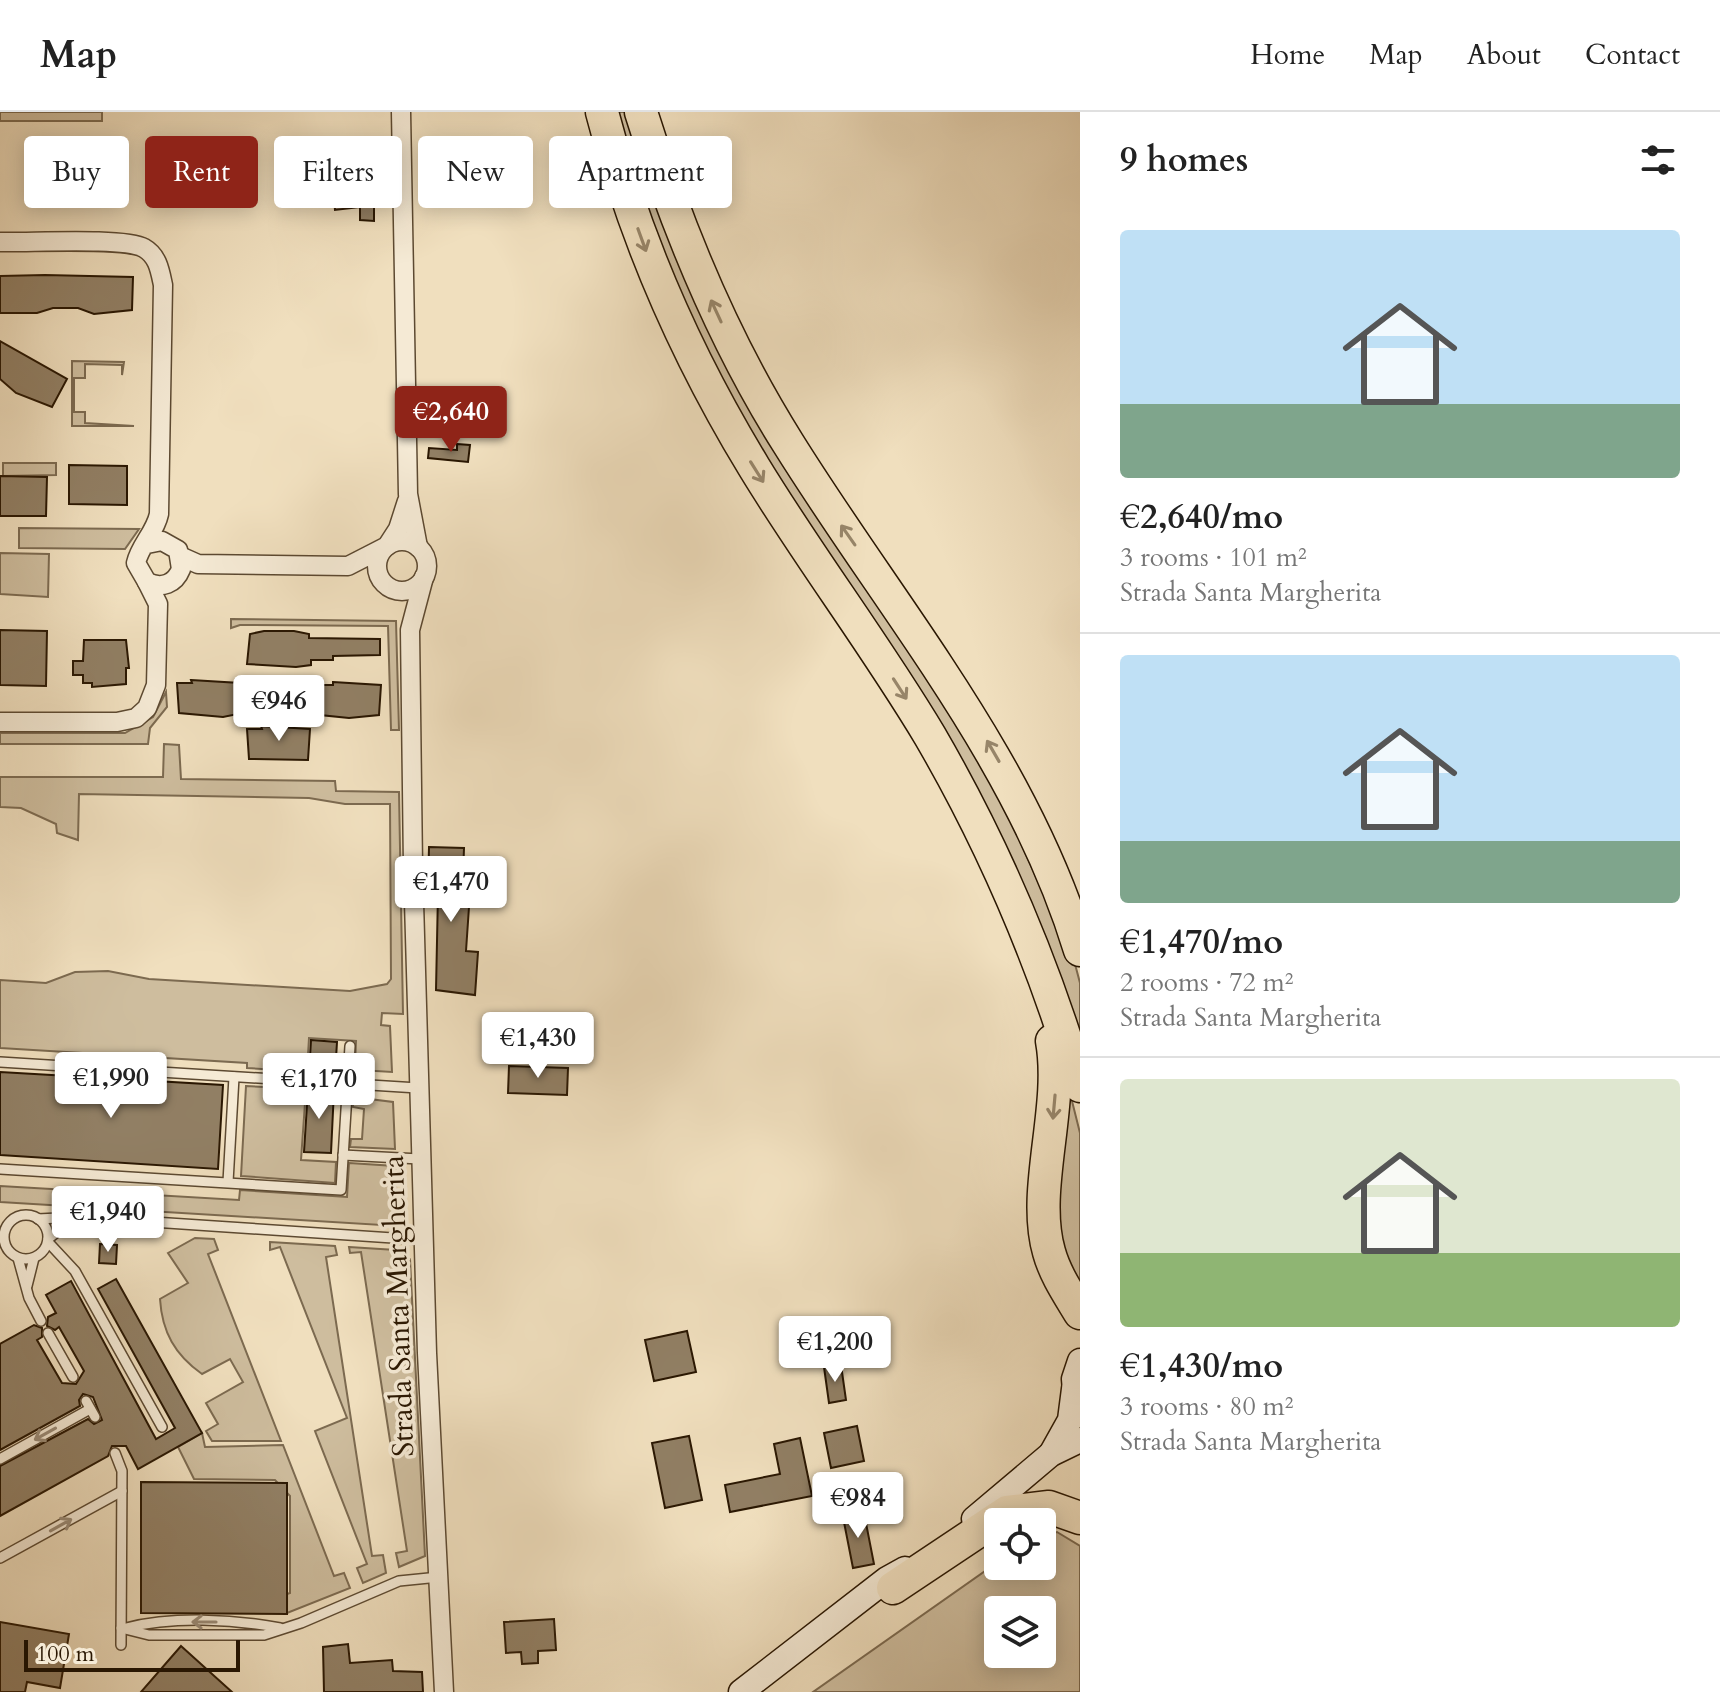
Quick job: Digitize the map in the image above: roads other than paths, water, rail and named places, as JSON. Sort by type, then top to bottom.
[{"type":"highway","points":[[602,112],[647,253],[705,380],[773,497],[929,735],[1000,870],[1041,969],[1080,1086]]},
{"type":"highway","points":[[641,112],[689,250],[755,387],[811,480],[959,695],[1015,791],[1051,841],[1080,911]]},
{"type":"highway","points":[[1015,791],[1052,872],[1080,950]]},
{"type":"highway","points":[[1000,870],[1051,1032],[1056,1084],[1045,1231],[1053,1263],[1080,1313]]},
{"type":"highway","points":[[893,1588],[1007,1512],[1049,1507],[1080,1518]]},
{"type":"main road","points":[[1051,1454],[1077,1401],[1080,1361]]},
{"type":"main road","points":[[741,1692],[887,1579],[917,1561],[1051,1454],[1080,1440]]},
{"type":"main road","points":[[758,1692],[893,1588],[917,1561]]},
{"type":"street","name":"Strada Santa Margherita","points":[[401,112],[408,494],[418,547],[426,561],[410,630],[420,1159],[444,1692]]},
{"type":"street","points":[[0,242],[115,243],[143,248],[159,265],[163,285],[159,514],[136,563],[158,604],[156,685],[147,708],[136,718],[111,722],[0,722]]},
{"type":"street","name":"Strada Santa Margherita","points":[[408,494],[398,529],[378,560],[384,583],[410,630]]},
{"type":"street","points":[[158,604],[173,580],[182,554],[159,514]]},
{"type":"street","points":[[348,566],[402,541],[418,547]]},
{"type":"street","points":[[147,544],[182,554],[348,566],[406,590],[424,577]]},
{"type":"street","points":[[147,582],[173,580]]},
{"type":"lane","points":[[0,1169],[341,1190],[350,1046]]},
{"type":"lane","points":[[0,1062],[418,1088]]},
{"type":"lane","points":[[228,1182],[234,1077]]},
{"type":"lane","points":[[343,1155],[420,1159]]},
{"type":"lane","points":[[0,1221],[22,1216],[38,1219],[78,1217],[423,1240]]},
{"type":"lane","points":[[38,1219],[45,1225],[48,1240],[73,1268],[162,1427]]},
{"type":"lane","points":[[12,1220],[6,1229],[5,1241],[9,1251],[18,1258],[41,1321]]},
{"type":"lane","points":[[27,1286],[34,1258],[48,1240],[62,1228],[91,1220]]},
{"type":"lane","points":[[18,1258],[34,1258]]},
{"type":"lane","points":[[48,1333],[73,1377]]},
{"type":"lane","points":[[0,1459],[90,1409]]},
{"type":"lane","points":[[115,1453],[121,1468],[122,1491],[121,1645]]},
{"type":"lane","points":[[0,1558],[122,1491]]},
{"type":"lane","points":[[121,1628],[145,1635],[264,1635],[301,1623],[399,1581],[439,1577]]}]
